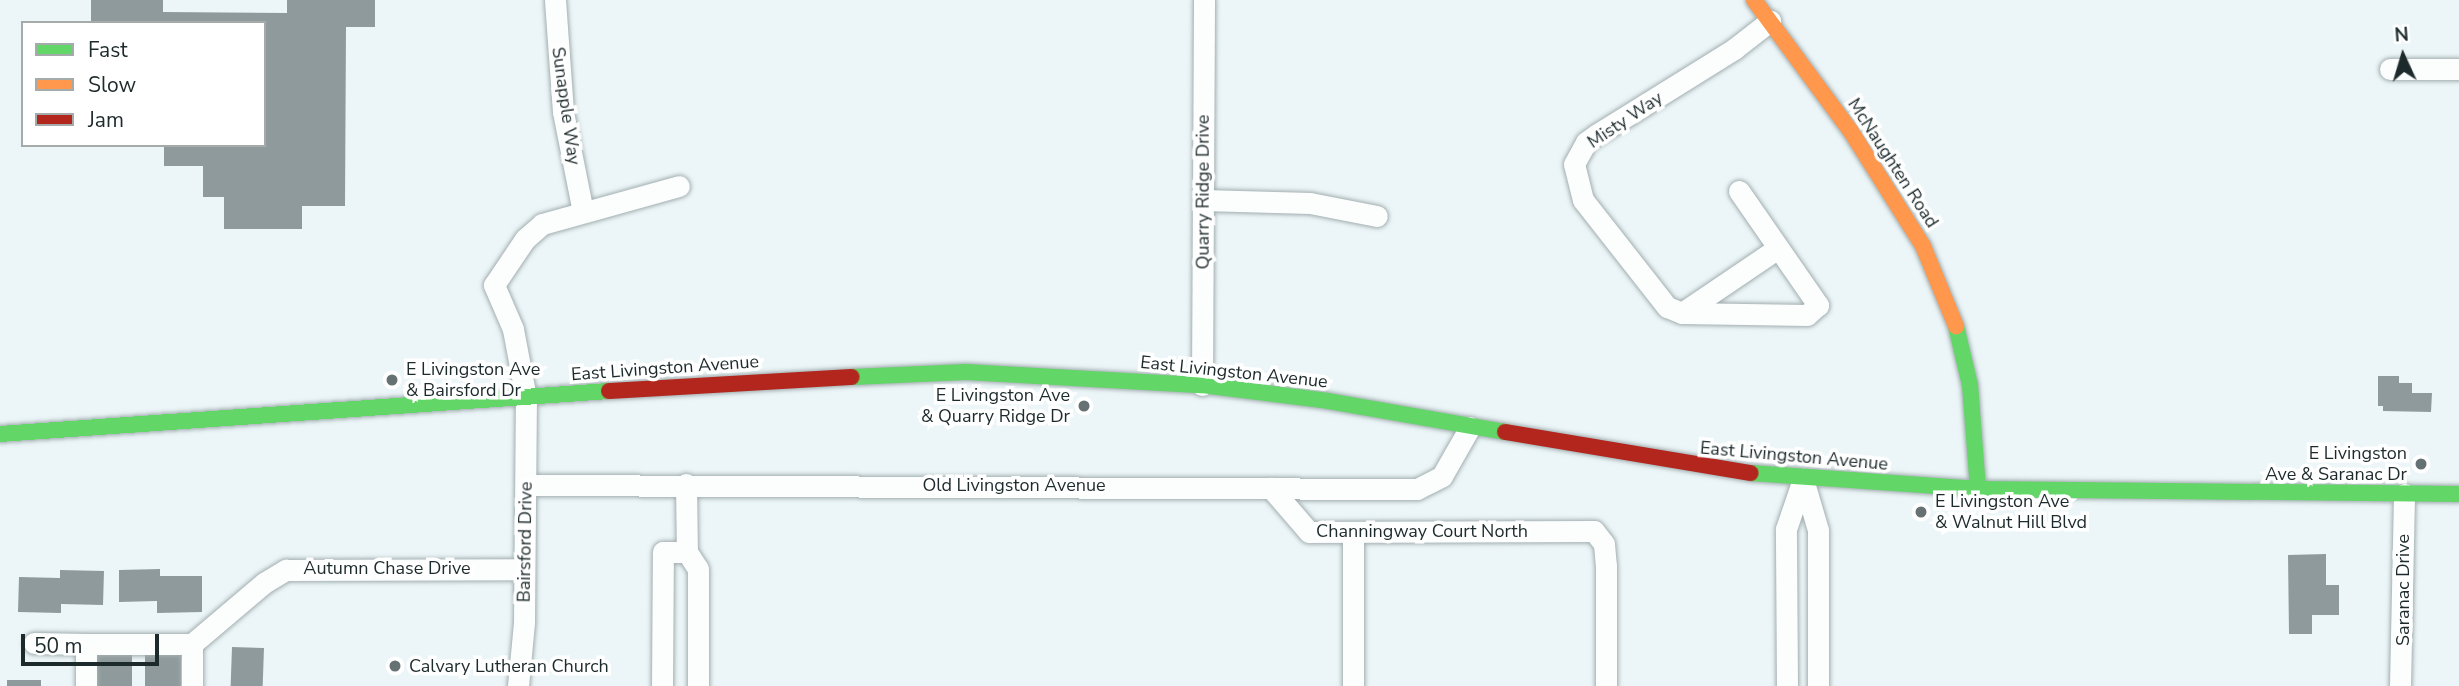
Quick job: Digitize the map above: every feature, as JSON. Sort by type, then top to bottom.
[{"type":"main road","name":"McNaughten Road","points":[[1754,0],[1857,140],[1923,246],[1953,315],[1970,385],[1978,489]]},
{"type":"main road","name":"East Livingston Avenue","points":[[1,434],[866,374],[1062,375],[1202,385],[1694,466],[1802,479],[1978,489],[2459,494]]},
{"type":"street","name":"Sunapple Way","points":[[555,0],[563,112],[583,212]]},
{"type":"street","name":"Quarry Ridge Drive","points":[[1202,385],[1204,0]]},
{"type":"street","name":"Misty Way","points":[[1682,313],[1655,296],[1583,200],[1574,164],[1586,142],[1770,21]]},
{"type":"street","points":[[2390,69],[2459,68]]},
{"type":"street","points":[[583,212],[679,186]]},
{"type":"street","points":[[1682,313],[1807,315],[1818,304],[1740,191]]},
{"type":"street","points":[[1203,200],[1297,202],[1377,216]]},
{"type":"street","name":"Bairsford Drive","points":[[518,686],[524,569],[526,398],[513,328],[494,285],[524,239],[541,224],[583,212]]},
{"type":"street","points":[[1682,313],[1778,248]]},
{"type":"street","name":"Old Livingston Avenue","points":[[526,485],[1426,487],[1442,476],[1470,427]]},
{"type":"street","points":[[1787,686],[1786,529],[1802,479]]},
{"type":"street","points":[[1802,479],[1818,530],[1818,686]]},
{"type":"street","points":[[686,484],[687,552],[698,569],[698,686]]},
{"type":"street","name":"Channingway Court North","points":[[1271,488],[1309,532],[1594,531],[1604,544],[1606,566],[1606,686]]},
{"type":"street","name":"Saranac Drive","points":[[2400,686],[2404,494]]},
{"type":"street","points":[[1353,532],[1353,686]]},
{"type":"street","points":[[662,686],[663,552],[687,552]]},
{"type":"street","name":"Autumn Chase Drive","points":[[192,644],[264,583],[286,570],[524,569]]},
{"type":"street","points":[[34,643],[192,644],[192,686]]},
{"type":"street","points":[[86,644],[86,686]]},
{"type":"building","points":[[91,0],[163,0],[163,12],[287,13],[287,0],[375,0],[375,27],[346,27],[345,206],[302,206],[302,229],[224,229],[224,197],[203,197],[203,166],[164,166],[164,147],[266,147],[266,21],[91,21]]},
{"type":"building","points":[[2378,376],[2399,376],[2399,383],[2412,383],[2412,393],[2432,393],[2431,412],[2383,411],[2383,406],[2378,406]]},
{"type":"building","points":[[2326,554],[2326,585],[2339,585],[2339,615],[2312,615],[2312,634],[2289,634],[2288,555]]},
{"type":"building","points":[[160,569],[160,576],[202,576],[202,612],[157,613],[157,601],[119,602],[119,570]]},
{"type":"building","points":[[60,570],[104,571],[103,605],[61,604],[61,613],[18,612],[19,577],[60,578]]},
{"type":"building","points":[[232,647],[264,648],[263,686],[231,686]]},
{"type":"building","points":[[95,654],[132,654],[132,686],[95,686]]},
{"type":"building","points":[[145,655],[181,655],[181,686],[145,686]]},
{"type":"building","points":[[7,680],[41,680],[41,686],[7,686]]},
{"type":"traffic: fast","points":[[1956,326],[1970,385],[1978,489]]},
{"type":"traffic: fast","points":[[852,377],[966,372],[1202,385],[1328,401],[1505,432]]},
{"type":"traffic: fast","points":[[0,434],[609,391]]},
{"type":"traffic: fast","points":[[1751,473],[1978,489],[2459,494]]},
{"type":"traffic: slow","points":[[1754,0],[1850,130],[1923,246],[1956,326]]},
{"type":"traffic: jam","points":[[609,391],[852,377]]},
{"type":"traffic: jam","points":[[1505,432],[1751,473]]},
{"type":"place","name":"E Livingston Ave & Bairsford Dr","points":[[392,380]]},
{"type":"place","name":"E Livingston Ave & Quarry Ridge Dr","points":[[1084,406]]},
{"type":"place","name":"E Livingston Ave & Saranac Dr","points":[[2421,464]]},
{"type":"place","name":"E Livingston Ave & Walnut Hill Blvd","points":[[1921,512]]},
{"type":"place","name":"Calvary Lutheran Church","points":[[395,666]]}]
